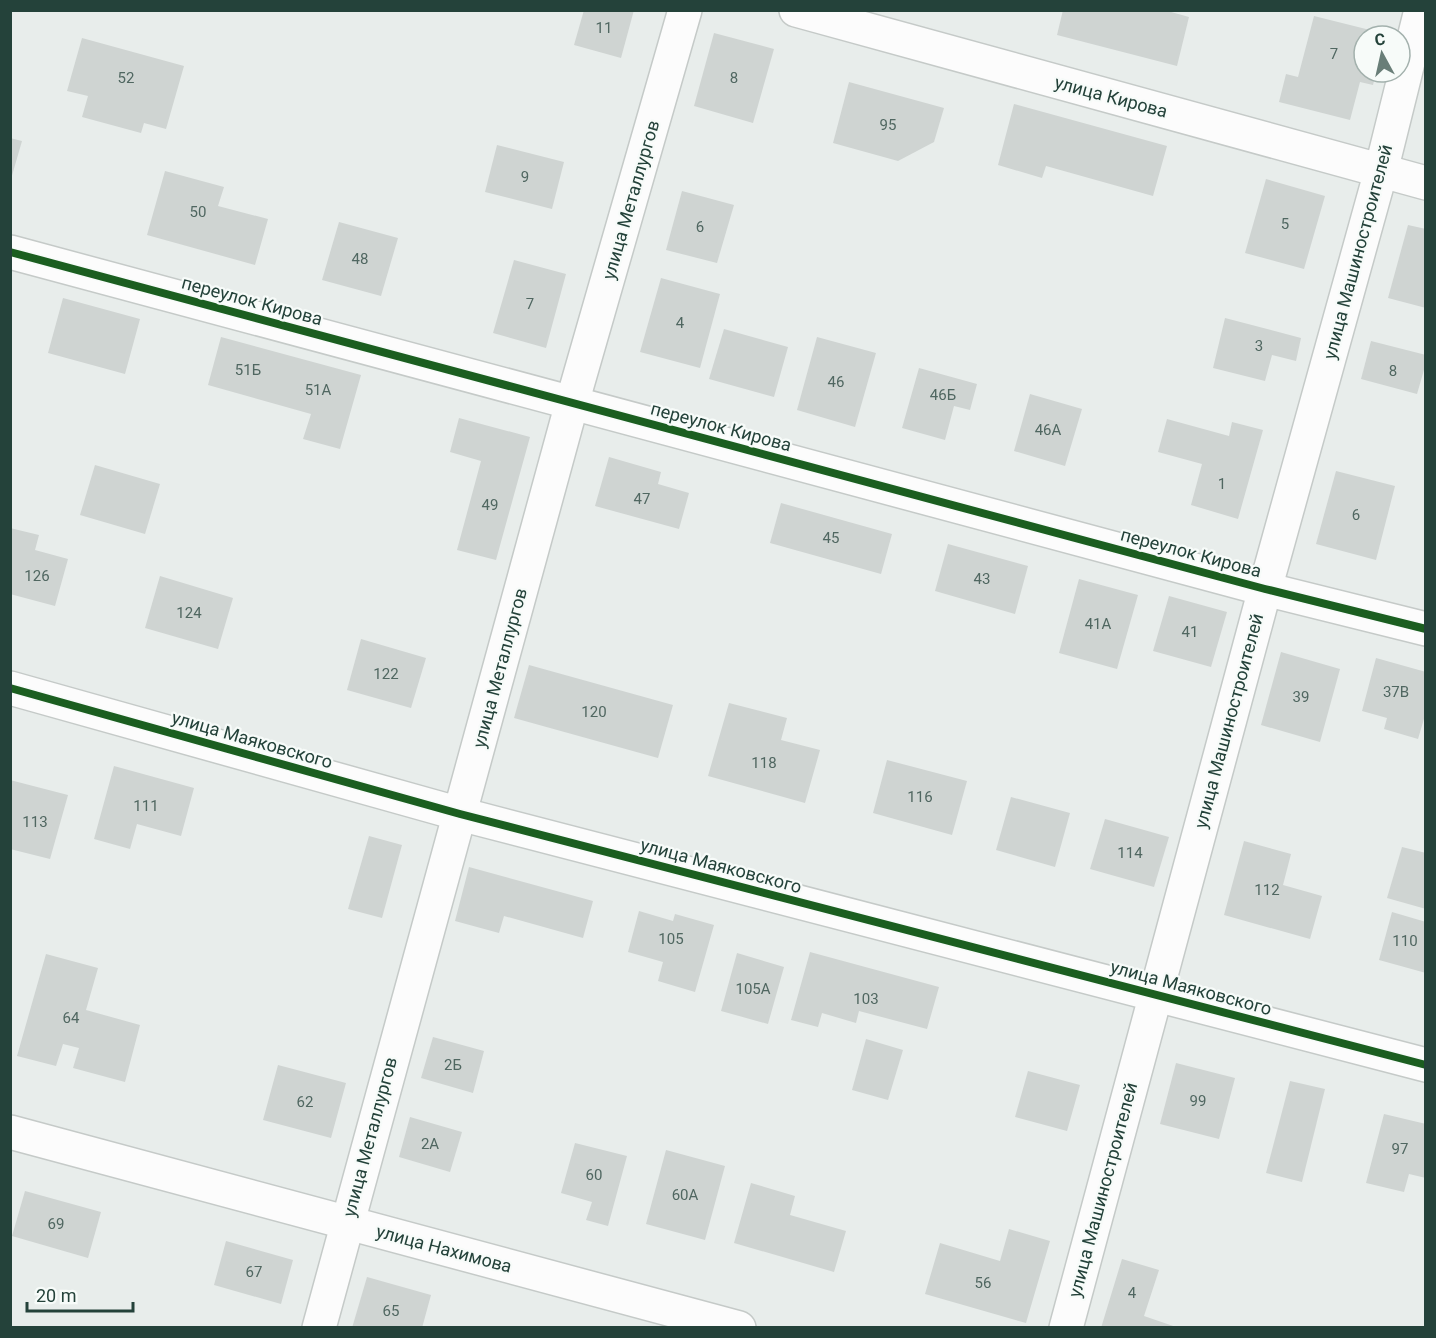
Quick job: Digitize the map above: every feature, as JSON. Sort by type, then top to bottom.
[{"type":"street","name":"улица Металлургов","points":[[319,1328],[572,403],[686,10]]},
{"type":"street","name":"улица Кирова","points":[[796,10],[1425,183]]},
{"type":"street","name":"улица Машиностроителей","points":[[1066,1328],[1265,589],[1381,171],[1421,10]]},
{"type":"street","name":"переулок Кирова","points":[[10,252],[1265,589],[1425,629]]},
{"type":"street","name":"улица Маяковского","points":[[10,687],[460,814],[1425,1065]]},
{"type":"street","name":"улица Нахимова","points":[[10,1132],[739,1328]]},
{"type":"building","points":[[584,10],[634,10],[621,58],[574,45]]},
{"type":"building","points":[[1063,10],[1164,10],[1189,17],[1177,66],[1057,35]]},
{"type":"building","points":[[1314,16],[1352,26],[1352,84],[1359,84],[1350,120],[1279,102],[1286,74],[1298,77]]},
{"type":"building","points":[[714,33],[774,49],[753,123],[694,106]]},
{"type":"building","points":[[82,38],[184,66],[166,129],[144,123],[141,133],[82,117],[88,96],[67,91]]},
{"type":"building","points":[[849,82],[944,108],[934,142],[898,161],[833,143]]},
{"type":"building","points":[[1014,104],[1167,146],[1153,196],[1046,166],[1042,178],[998,165]]},
{"type":"building","points":[[10,138],[22,141],[11,179],[10,179]]},
{"type":"building","points":[[497,145],[564,162],[552,209],[485,192]]},
{"type":"building","points":[[165,171],[224,187],[218,206],[268,219],[255,265],[147,235]]},
{"type":"building","points":[[1266,179],[1325,196],[1304,269],[1245,253]]},
{"type":"building","points":[[682,191],[734,205],[717,263],[666,250]]},
{"type":"building","points":[[339,222],[398,238],[381,296],[322,280]]},
{"type":"building","points":[[1408,225],[1426,229],[1426,308],[1388,298]]},
{"type":"building","points":[[514,260],[566,274],[546,348],[493,333]]},
{"type":"building","points":[[661,278],[720,294],[700,368],[640,352]]},
{"type":"building","points":[[63,298],[140,319],[125,374],[48,353]]},
{"type":"building","points":[[1225,318],[1301,338],[1296,361],[1272,355],[1265,381],[1213,368]]},
{"type":"building","points":[[724,329],[788,347],[774,397],[709,379]]},
{"type":"building","points":[[221,337],[361,375],[340,449],[303,439],[311,414],[208,385]]},
{"type":"building","points":[[817,337],[876,353],[855,427],[797,410]]},
{"type":"building","points":[[1371,341],[1426,355],[1417,394],[1361,379]]},
{"type":"building","points":[[919,368],[977,384],[970,410],[954,406],[945,440],[902,428]]},
{"type":"building","points":[[1030,394],[1082,409],[1065,466],[1014,451]]},
{"type":"building","points":[[459,418],[530,437],[496,560],[457,550],[481,461],[450,452]]},
{"type":"building","points":[[1167,419],[1229,436],[1232,422],[1263,430],[1238,519],[1191,505],[1202,464],[1158,452]]},
{"type":"building","points":[[609,457],[661,472],[658,484],[689,493],[679,529],[595,506]]},
{"type":"building","points":[[95,465],[160,484],[145,534],[80,515]]},
{"type":"building","points":[[1336,471],[1395,486],[1376,560],[1316,544]]},
{"type":"building","points":[[781,503],[892,534],[881,574],[770,543]]},
{"type":"building","points":[[10,528],[39,535],[35,550],[68,559],[55,606],[10,594]]},
{"type":"building","points":[[948,544],[1028,566],[1015,614],[935,591]]},
{"type":"building","points":[[160,576],[233,598],[218,649],[145,628]]},
{"type":"building","points":[[1079,579],[1138,595],[1117,669],[1059,653]]},
{"type":"building","points":[[1169,596],[1227,612],[1211,667],[1153,651]]},
{"type":"building","points":[[361,639],[426,658],[411,708],[347,690]]},
{"type":"building","points":[[1281,652],[1340,669],[1320,742],[1261,725]]},
{"type":"building","points":[[1376,658],[1426,672],[1426,712],[1418,739],[1384,729],[1387,718],[1362,711]]},
{"type":"building","points":[[529,665],[673,705],[658,758],[514,718]]},
{"type":"building","points":[[729,703],[787,718],[781,740],[820,750],[805,803],[708,776]]},
{"type":"building","points":[[887,760],[967,781],[952,835],[873,813]]},
{"type":"building","points":[[114,766],[194,788],[181,836],[137,824],[130,849],[94,839]]},
{"type":"building","points":[[10,780],[68,795],[50,859],[10,849]]},
{"type":"building","points":[[1011,797],[1070,813],[1055,867],[996,850]]},
{"type":"building","points":[[1105,819],[1169,837],[1154,887],[1090,869]]},
{"type":"building","points":[[369,836],[402,845],[382,918],[348,909]]},
{"type":"building","points":[[1244,841],[1291,854],[1283,885],[1322,896],[1310,939],[1224,915]]},
{"type":"building","points":[[1402,847],[1426,853],[1426,909],[1387,898]]},
{"type":"building","points":[[469,867],[593,901],[583,938],[504,916],[499,933],[455,921]]},
{"type":"building","points":[[639,911],[673,921],[675,914],[714,925],[695,992],[658,981],[663,962],[628,952]]},
{"type":"building","points":[[1392,912],[1426,922],[1426,973],[1379,960]]},
{"type":"building","points":[[810,952],[939,987],[927,1029],[859,1011],[856,1023],[822,1013],[818,1027],[791,1020]]},
{"type":"building","points":[[737,953],[784,967],[768,1024],[721,1011]]},
{"type":"building","points":[[46,954],[98,968],[86,1010],[140,1025],[125,1082],[73,1068],[79,1048],[63,1044],[56,1066],[17,1056]]},
{"type":"building","points":[[433,1037],[484,1051],[473,1093],[421,1078]]},
{"type":"building","points":[[866,1039],[903,1050],[888,1100],[852,1090]]},
{"type":"building","points":[[1176,1063],[1235,1078],[1219,1139],[1160,1124]]},
{"type":"building","points":[[278,1065],[346,1083],[331,1138],[263,1120]]},
{"type":"building","points":[[1028,1071],[1080,1085],[1067,1131],[1015,1117]]},
{"type":"building","points":[[1290,1081],[1325,1089],[1302,1182],[1266,1173]]},
{"type":"building","points":[[1384,1114],[1426,1124],[1426,1178],[1409,1174],[1404,1192],[1366,1183]]},
{"type":"building","points":[[410,1117],[462,1132],[450,1172],[399,1157]]},
{"type":"building","points":[[575,1143],[627,1156],[608,1226],[586,1220],[592,1202],[561,1193]]},
{"type":"building","points":[[666,1150],[725,1166],[705,1240],[646,1224]]},
{"type":"building","points":[[751,1183],[795,1196],[790,1215],[846,1231],[834,1272],[734,1243]]},
{"type":"building","points":[[25,1191],[101,1212],[88,1258],[12,1236]]},
{"type":"building","points":[[1009,1229],[1050,1241],[1026,1323],[925,1294],[940,1243],[1000,1261]]},
{"type":"building","points":[[226,1241],[293,1260],[281,1304],[214,1285]]},
{"type":"building","points":[[1122,1259],[1159,1270],[1144,1316],[1179,1328],[1101,1328]]},
{"type":"building","points":[[367,1277],[431,1295],[422,1328],[352,1328]]},
{"type":"cycle path","points":[[10,252],[1265,589],[1426,629]]},
{"type":"cycle path","points":[[10,688],[460,814],[1426,1065]]}]
